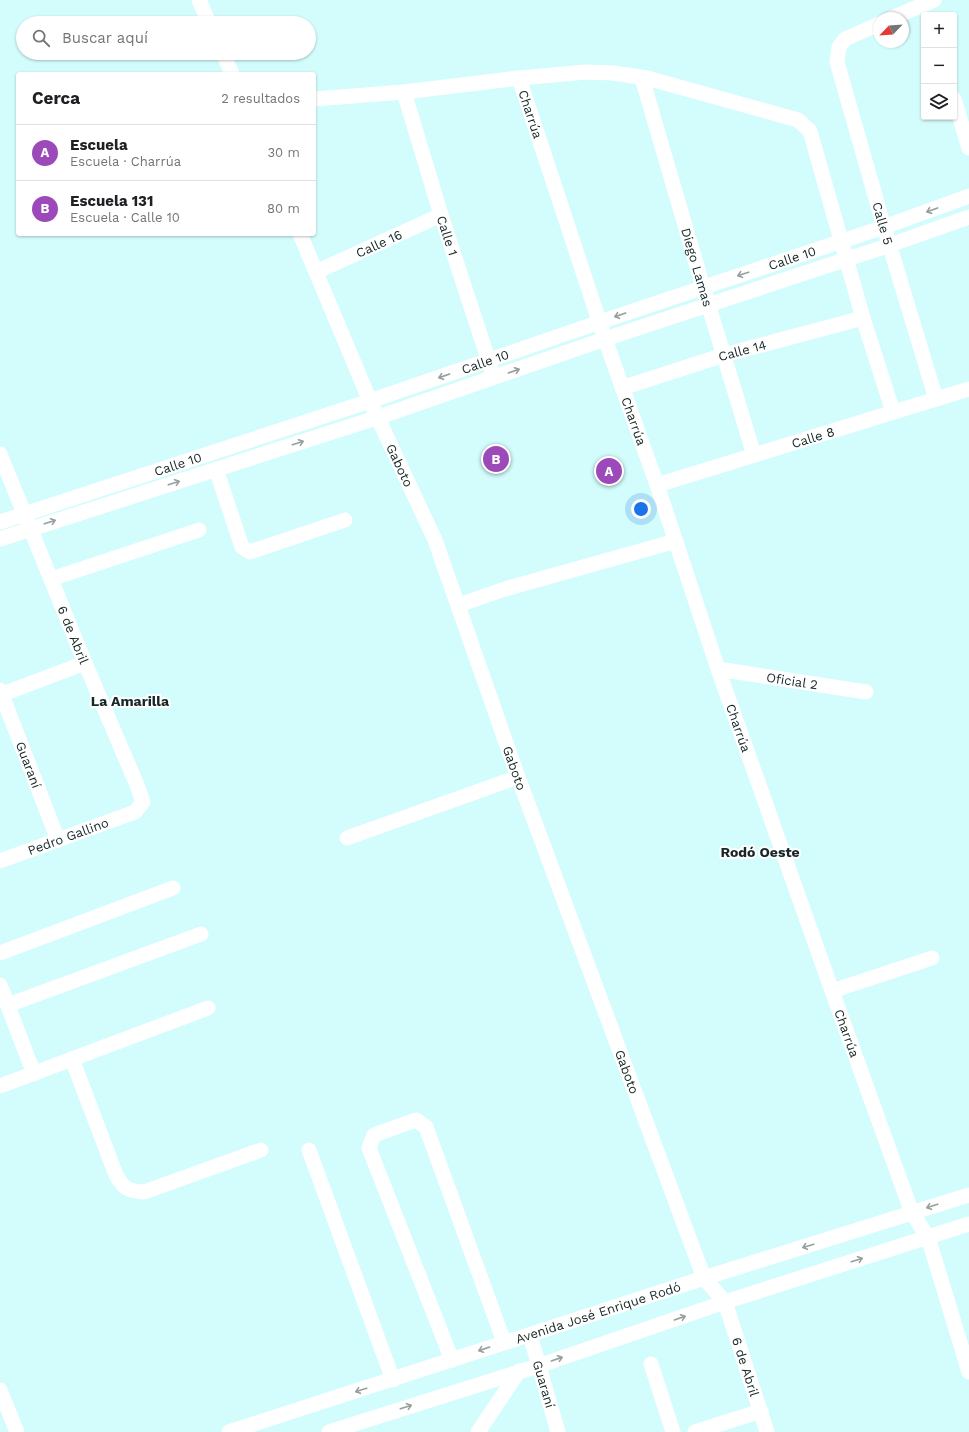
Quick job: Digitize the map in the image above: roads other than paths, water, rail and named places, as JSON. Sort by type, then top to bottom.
[{"type":"street","points":[[199,0],[206,16]]},
{"type":"street","points":[[909,12],[929,6]]},
{"type":"street","name":"Calle 5","points":[[873,27],[845,39],[838,47],[837,62],[884,227],[936,399]]},
{"type":"street","points":[[225,60],[231,72]]},
{"type":"street","points":[[316,99],[404,92],[519,78],[586,72],[613,73],[647,78],[798,120],[810,131],[863,318],[892,412]]},
{"type":"street","name":"Charrúa","points":[[519,78],[605,339],[657,485],[718,669],[912,1213],[928,1237],[969,1372]]},
{"type":"street","name":"Diego Lamas","points":[[642,78],[754,455]]},
{"type":"street","name":"Calle 1","points":[[404,92],[441,215],[494,378]]},
{"type":"street","points":[[957,109],[969,148]]},
{"type":"street","name":"Calle 10","points":[[0,522],[370,401],[703,287],[841,242],[969,196]]},
{"type":"street","name":"Calle 16","points":[[316,272],[441,215]]},
{"type":"street","name":"Calle 10","points":[[0,539],[379,417],[605,339],[847,260],[969,217]]},
{"type":"street","name":"Gaboto","points":[[301,236],[370,401],[379,417],[435,540],[518,777],[704,1278],[725,1302]]},
{"type":"street","name":"Calle 14","points":[[622,388],[724,355],[863,318]]},
{"type":"street","name":"Calle 8","points":[[657,485],[969,389]]},
{"type":"street","name":"6 de Abril","points":[[0,454],[85,663],[137,785],[143,802],[135,812]]},
{"type":"street","points":[[216,469],[242,547],[250,552],[345,520]]},
{"type":"street","points":[[51,579],[199,530]]},
{"type":"street","points":[[459,605],[505,589],[676,541]]},
{"type":"street","points":[[0,693],[85,663]]},
{"type":"street","name":"Oficial 2","points":[[718,669],[866,692]]},
{"type":"street","name":"Guaraní","points":[[0,693],[58,840]]},
{"type":"street","points":[[347,838],[518,777]]},
{"type":"street","name":"Pedro Gallino","points":[[0,861],[135,812]]},
{"type":"street","points":[[0,953],[173,888]]},
{"type":"street","points":[[8,1005],[201,934]]},
{"type":"street","points":[[832,991],[932,958]]},
{"type":"street","points":[[0,985],[34,1074]]},
{"type":"street","points":[[0,1086],[208,1008]]},
{"type":"street","points":[[72,1059],[116,1175],[123,1186],[132,1192],[144,1192],[261,1150]]},
{"type":"street","points":[[452,1360],[369,1148],[374,1135],[416,1120],[426,1127],[504,1342]]},
{"type":"street","points":[[309,1150],[393,1380]]},
{"type":"street","name":"Avenida José Enrique Rodó","points":[[229,1432],[393,1380],[504,1342],[530,1336],[704,1278],[969,1195]]},
{"type":"street","points":[[329,1432],[538,1366],[725,1302],[969,1224]]},
{"type":"street","name":"6 de Abril","points":[[725,1302],[767,1432]]},
{"type":"street","name":"Guaraní","points":[[530,1336],[558,1432]]},
{"type":"street","points":[[651,1364],[673,1432]]},
{"type":"street","points":[[478,1432],[519,1372]]},
{"type":"street","points":[[0,1390],[17,1432]]},
{"type":"street","points":[[695,1432],[761,1412]]},
{"type":"place","name":"Escuela 131","points":[[496,459]]},
{"type":"place","name":"Escuela","points":[[609,471]]},
{"type":"district","name":"La Amarilla","points":[[130,701]]},
{"type":"district","name":"Rodó Oeste","points":[[760,852]]}]
